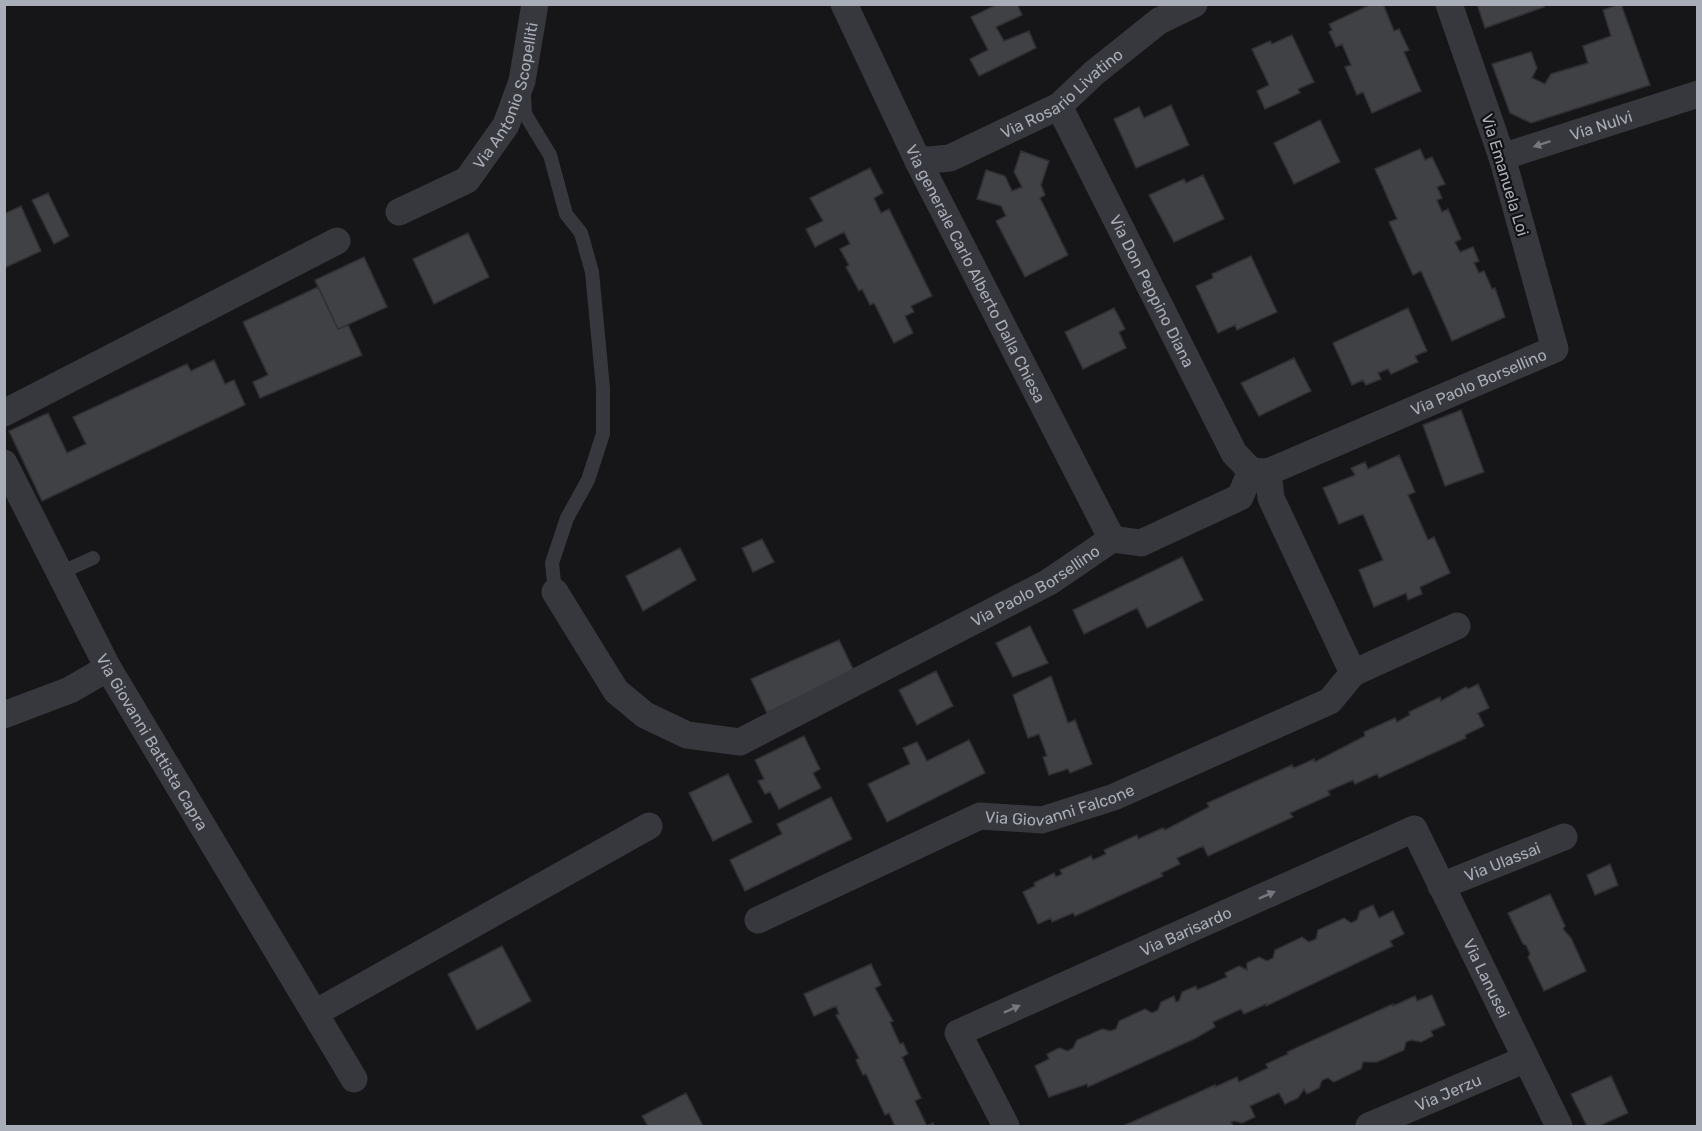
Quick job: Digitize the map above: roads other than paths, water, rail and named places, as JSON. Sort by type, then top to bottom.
[{"type":"street","name":"Via Antonio Scopelliti","points":[[399,212],[467,180],[506,125],[522,81],[535,4]]},
{"type":"street","name":"Via generale Carlo Alberto Dalla Chiesa","points":[[843,4],[918,161],[1112,539]]},
{"type":"street","name":"Via Rosario Livatino","points":[[918,161],[950,158],[1059,106],[1094,72],[1159,21],[1194,4]]},
{"type":"street","name":"Via Emanuela Loi","points":[[1449,4],[1502,157],[1555,349]]},
{"type":"street","name":"Via Nulvi","points":[[1502,157],[1698,94]]},
{"type":"street","name":"Via Don Peppino Diana","points":[[1059,106],[1234,453],[1259,471]]},
{"type":"street","points":[[4,413],[337,241]]},
{"type":"street","name":"Via Paolo Borsellino","points":[[555,592],[616,691],[645,715],[687,735],[740,742],[1049,582],[1112,539],[1141,543],[1240,497],[1259,471],[1555,349]]},
{"type":"street","name":"Via Giovanni Battista Capra","points":[[4,463],[108,668],[354,1078]]},
{"type":"street","points":[[1259,471],[1353,673]]},
{"type":"street","name":"Via Giovanni Falcone","points":[[758,920],[980,816],[1042,820],[1114,797],[1330,701],[1353,673],[1456,626]]},
{"type":"street","points":[[4,716],[70,690],[108,668]]},
{"type":"street","points":[[315,1013],[649,826]]},
{"type":"street","name":"Via Lanusei","points":[[1414,829],[1559,1126]]},
{"type":"street","name":"Via Barisardo","points":[[1006,1126],[958,1033],[1414,829]]},
{"type":"street","name":"Via Ulassai","points":[[1441,886],[1564,837]]},
{"type":"street","name":"Via Jerzu","points":[[1369,1126],[1526,1059]]},
{"type":"lane","points":[[522,81],[525,114],[550,155],[566,214],[581,233],[591,272],[603,388],[603,434],[588,480],[567,518],[552,563],[555,592]]},
{"type":"lane","points":[[60,573],[93,558]]}]
